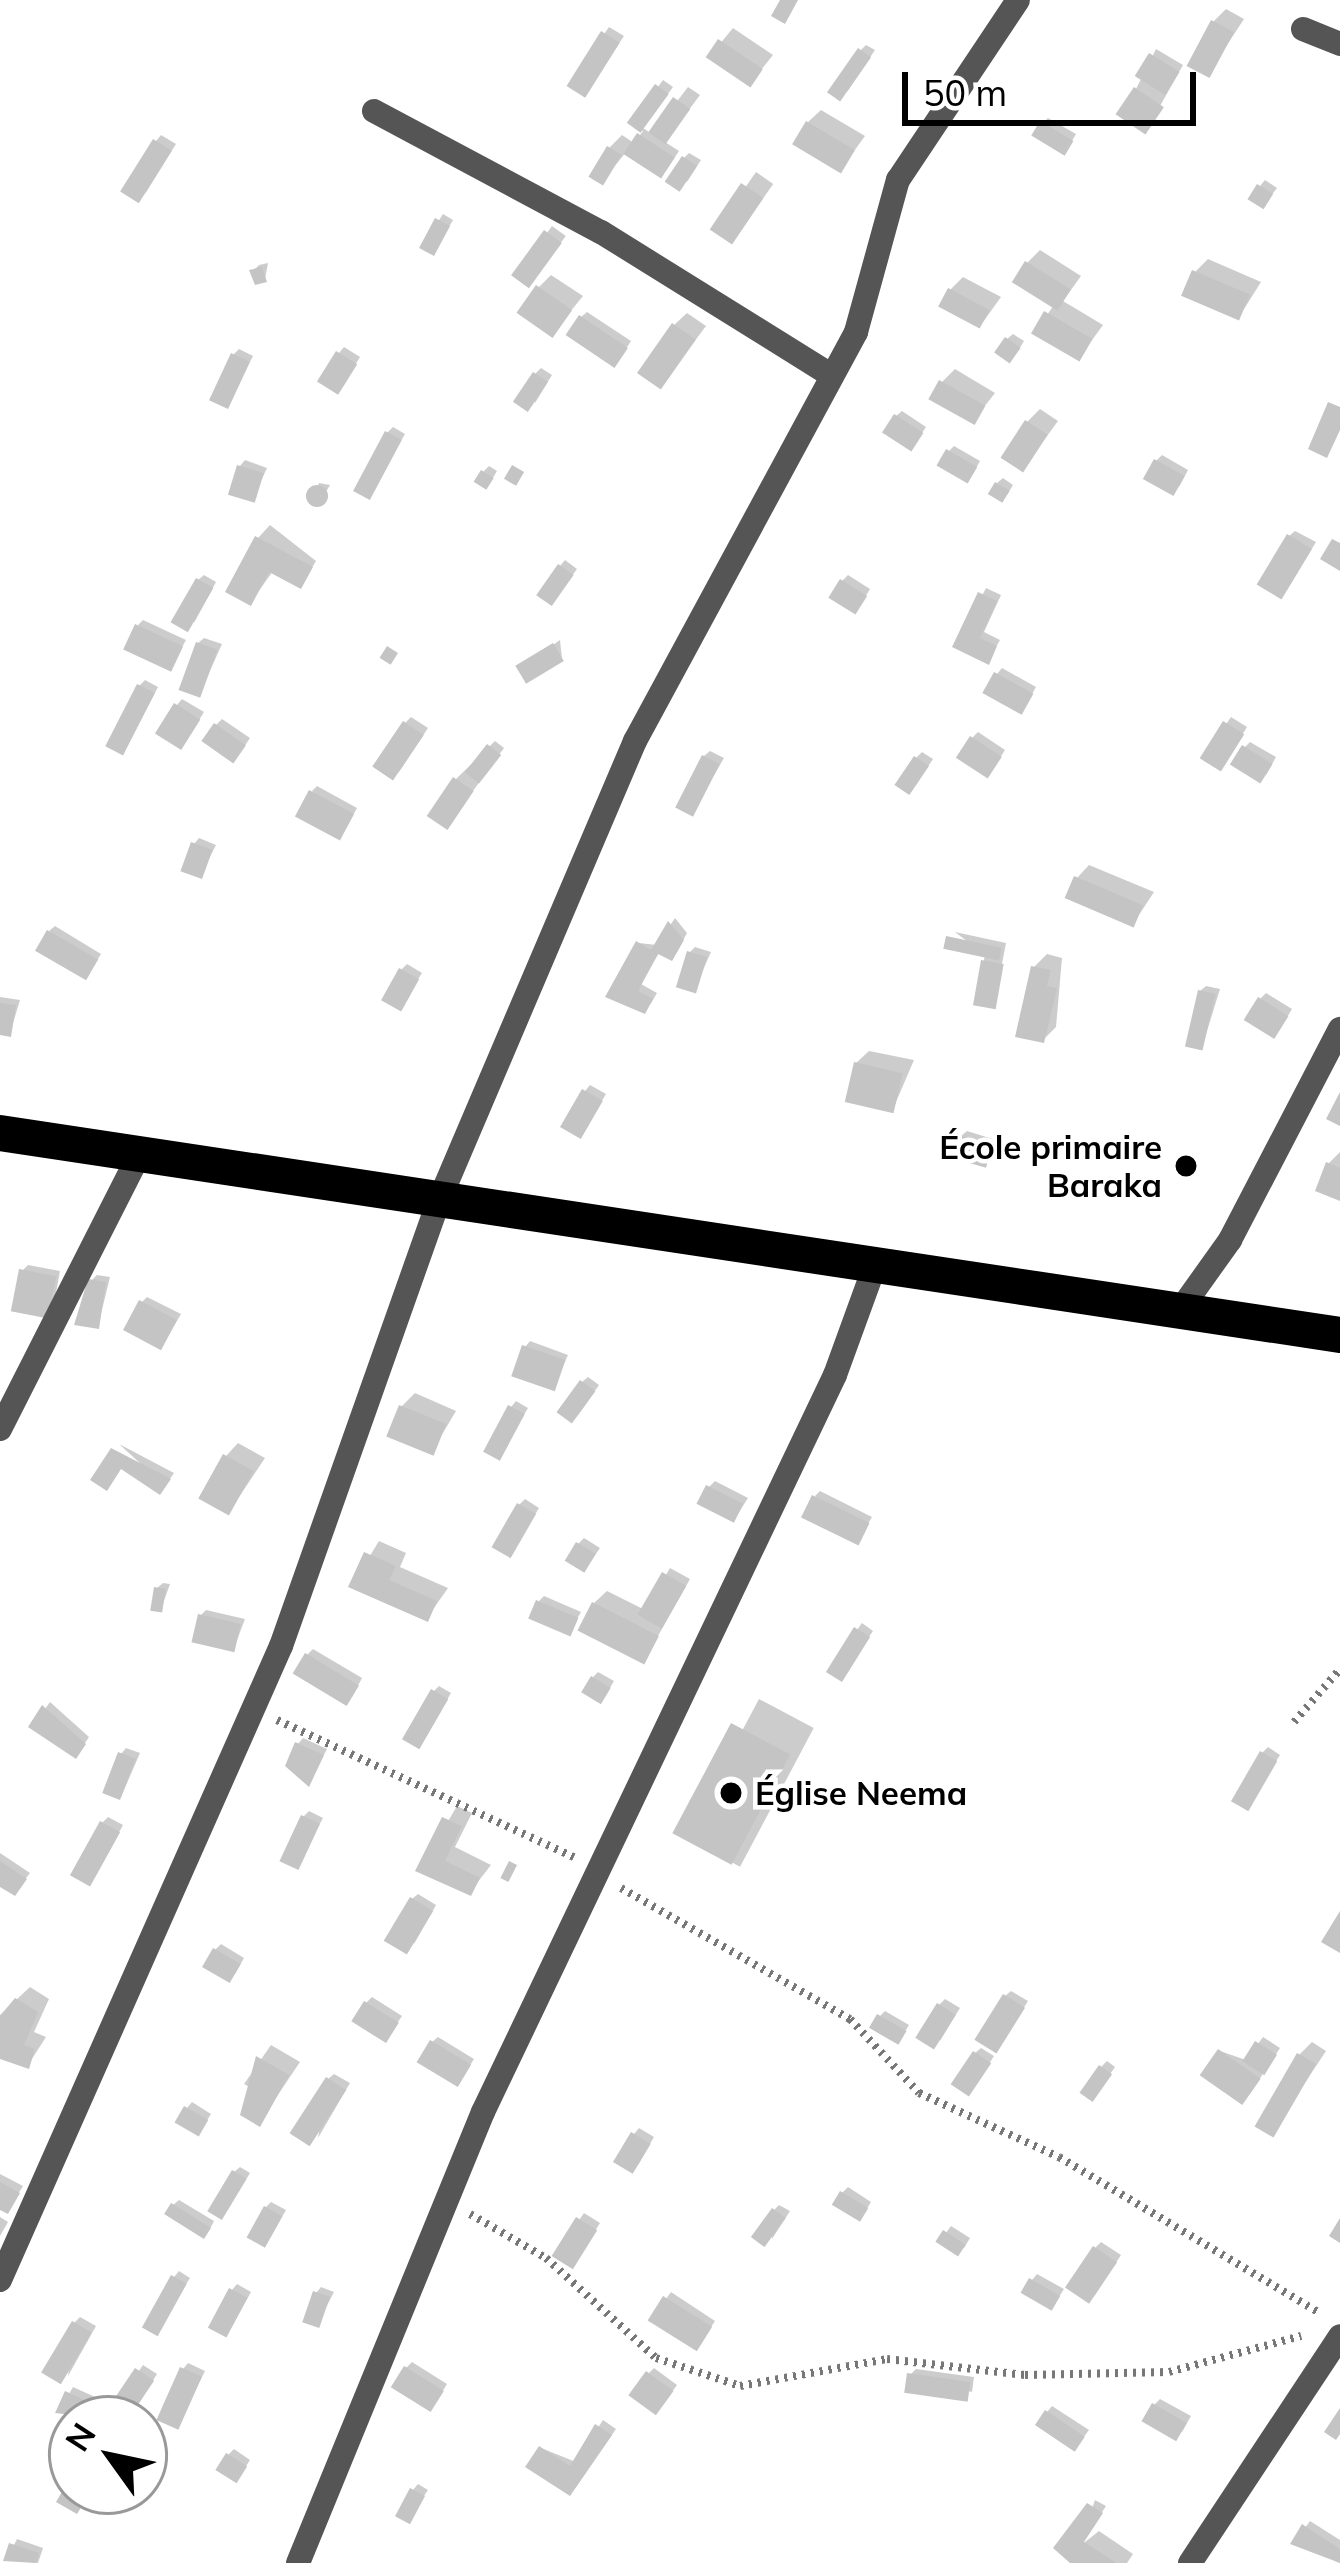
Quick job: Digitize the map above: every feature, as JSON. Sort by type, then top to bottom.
[{"type":"highway","points":[[0,1133],[438,1203],[1340,1335]]},
{"type":"street","points":[[0,2280],[254,1709],[438,1203],[635,741],[856,332],[898,180],[1018,0]]},
{"type":"street","points":[[1303,29],[1340,44]]},
{"type":"street","points":[[374,112],[601,232],[832,376]]},
{"type":"street","points":[[1178,1313],[1230,1240],[1340,1029]]},
{"type":"street","points":[[0,1429],[140,1155]]},
{"type":"street","points":[[298,2563],[446,2206],[836,1375],[874,1264]]},
{"type":"street","points":[[1190,2563],[1330,2334]]},
{"type":"path","points":[[1294,1722],[1340,1669]]},
{"type":"path","points":[[254,1709],[601,1873],[850,2019],[919,2093],[1060,2157],[1340,2322]]},
{"type":"path","points":[[446,2206],[523,2240],[656,2358],[740,2386],[887,2359],[1025,2374],[1169,2372],[1330,2334]]},
{"type":"building","points":[[780,0],[798,0],[785,24],[771,16]]},
{"type":"building","points":[[1211,20],[1234,32],[1210,78],[1187,66]]},
{"type":"building","points":[[601,31],[620,43],[585,98],[567,86]]},
{"type":"building","points":[[718,39],[763,69],[750,87],[706,57]]},
{"type":"building","points":[[858,48],[871,57],[840,101],[827,92]]},
{"type":"building","points":[[1149,53],[1180,72],[1165,95],[1135,76]]},
{"type":"building","points":[[655,84],[669,94],[641,133],[627,123]]},
{"type":"building","points":[[1134,87],[1164,107],[1145,134],[1116,114]]},
{"type":"building","points":[[673,97],[690,109],[666,144],[648,132]]},
{"type":"building","points":[[806,121],[855,150],[841,174],[792,144]]},
{"type":"building","points":[[1040,121],[1073,141],[1065,156],[1031,136]]},
{"type":"building","points":[[637,133],[675,158],[661,178],[623,154]]},
{"type":"building","points":[[153,139],[172,151],[139,203],[120,192]]},
{"type":"building","points":[[607,146],[622,155],[603,186],[588,177]]},
{"type":"building","points":[[682,156],[697,166],[680,192],[665,182]]},
{"type":"building","points":[[741,183],[763,198],[732,245],[710,229]]},
{"type":"building","points":[[1257,184],[1273,194],[1264,209],[1247,199]]},
{"type":"building","points":[[435,218],[450,226],[434,256],[419,248]]},
{"type":"building","points":[[544,230],[562,243],[529,288],[511,275]]},
{"type":"building","points":[[1025,261],[1071,290],[1058,311],[1012,282]]},
{"type":"building","points":[[262,267],[267,282],[255,285],[249,270]]},
{"type":"building","points":[[1192,270],[1250,295],[1239,320],[1181,296]]},
{"type":"building","points":[[536,285],[572,310],[553,338],[516,313]]},
{"type":"building","points":[[948,288],[989,310],[980,329],[938,307]]},
{"type":"building","points":[[1044,311],[1092,339],[1079,362],[1031,334]]},
{"type":"building","points":[[579,315],[628,348],[614,368],[566,335]]},
{"type":"building","points":[[672,323],[696,340],[661,390],[637,373]]},
{"type":"building","points":[[1005,337],[1021,348],[1010,363],[994,353]]},
{"type":"building","points":[[336,351],[357,364],[338,395],[317,382]]},
{"type":"building","points":[[231,353],[250,362],[228,409],[209,400]]},
{"type":"building","points":[[533,372],[548,382],[528,412],[513,402]]},
{"type":"building","points":[[939,380],[985,406],[975,425],[928,399]]},
{"type":"building","points":[[1328,402],[1340,407],[1340,430],[1327,458],[1308,449]]},
{"type":"building","points":[[894,414],[923,433],[911,452],[882,432]]},
{"type":"building","points":[[1025,420],[1048,435],[1023,472],[1000,458]]},
{"type":"building","points":[[385,431],[402,440],[370,500],[353,491]]},
{"type":"building","points":[[946,449],[977,467],[968,483],[936,465]]},
{"type":"building","points":[[1154,459],[1185,476],[1173,496],[1143,479]]},
{"type":"building","points":[[237,465],[264,473],[255,503],[228,495]]},
{"type":"building","points":[[512,465],[524,472],[516,486],[504,479]]},
{"type":"building","points":[[481,470],[494,478],[486,490],[474,482]]},
{"type":"building","points":[[995,482],[1010,491],[1002,503],[988,494]]},
{"type":"building","points":[[317,485],[328,496],[317,507],[306,496]]},
{"type":"building","points":[[1287,534],[1312,549],[1281,600],[1257,585]]},
{"type":"building","points":[[255,536],[313,567],[301,589],[269,572],[251,606],[225,592]]},
{"type":"building","points":[[1332,539],[1340,543],[1340,571],[1320,559]]},
{"type":"building","points":[[558,564],[574,575],[552,606],[536,595]]},
{"type":"building","points":[[196,578],[213,588],[188,632],[171,622]]},
{"type":"building","points":[[840,579],[867,596],[855,615],[828,598]]},
{"type":"building","points":[[978,592],[997,601],[980,638],[997,646],[989,665],[952,647]]},
{"type":"building","points":[[135,624],[183,646],[171,672],[123,649]]},
{"type":"building","points":[[196,642],[218,650],[200,698],[179,690]]},
{"type":"building","points":[[553,643],[564,661],[526,684],[515,666]]},
{"type":"building","points":[[387,646],[398,653],[391,665],[380,658]]},
{"type":"building","points":[[994,672],[1033,694],[1022,715],[982,693]]},
{"type":"building","points":[[137,684],[155,693],[123,755],[105,746]]},
{"type":"building","points":[[174,703],[200,719],[181,750],[155,734]]},
{"type":"building","points":[[403,721],[424,735],[393,781],[372,767]]},
{"type":"building","points":[[1223,721],[1244,734],[1221,772],[1200,758]]},
{"type":"building","points":[[214,723],[246,745],[233,763],[201,741]]},
{"type":"building","points":[[970,736],[1002,757],[988,779],[956,758]]},
{"type":"building","points":[[487,744],[501,755],[479,783],[465,772]]},
{"type":"building","points":[[1242,745],[1273,764],[1260,784],[1230,765]]},
{"type":"building","points":[[702,755],[720,764],[693,817],[675,808]]},
{"type":"building","points":[[914,756],[929,766],[909,795],[894,785]]},
{"type":"building","points":[[453,777],[474,791],[447,830],[427,816]]},
{"type":"building","points":[[309,790],[354,814],[340,840],[295,816]]},
{"type":"building","points":[[191,842],[213,850],[202,879],[180,871]]},
{"type":"building","points":[[1074,876],[1143,905],[1134,927],[1065,898]]},
{"type":"building","points":[[668,921],[684,940],[672,961],[658,954],[638,991],[653,999],[645,1014],[605,997],[636,941],[651,950]]},
{"type":"building","points":[[47,930],[98,960],[86,980],[35,951]]},
{"type":"building","points":[[946,936],[1002,948],[999,961],[943,949]]},
{"type":"building","points":[[687,951],[707,957],[696,993],[676,987]]},
{"type":"building","points":[[981,960],[1004,964],[996,1009],[973,1005]]},
{"type":"building","points":[[1031,966],[1051,970],[1047,986],[1057,988],[1044,1043],[1015,1037]]},
{"type":"building","points":[[399,968],[419,979],[401,1012],[381,1000]]},
{"type":"building","points":[[1198,990],[1216,994],[1202,1051],[1185,1047]]},
{"type":"building","points":[[1258,997],[1289,1016],[1274,1039],[1244,1020]]},
{"type":"building","points":[[0,1003],[16,1005],[11,1037],[0,1035]]},
{"type":"building","points":[[854,1062],[903,1073],[893,1113],[845,1102]]},
{"type":"building","points":[[582,1089],[603,1101],[581,1139],[560,1127]]},
{"type":"building","points":[[1340,1092],[1340,1126],[1326,1119]]},
{"type":"building","points":[[959,1135],[993,1145],[986,1168],[952,1158]]},
{"type":"building","points":[[1326,1162],[1340,1168],[1340,1201],[1315,1191]]},
{"type":"building","points":[[19,1269],[56,1276],[48,1318],[11,1311]]},
{"type":"building","points":[[88,1279],[106,1282],[99,1329],[74,1325]]},
{"type":"building","points":[[139,1300],[177,1320],[161,1350],[123,1330]]},
{"type":"building","points":[[522,1345],[565,1360],[555,1391],[511,1376]]},
{"type":"building","points":[[580,1380],[595,1391],[572,1424],[556,1412]]},
{"type":"building","points":[[399,1405],[446,1424],[434,1456],[386,1437]]},
{"type":"building","points":[[508,1405],[525,1414],[500,1461],[483,1452]]},
{"type":"building","points":[[111,1448],[171,1479],[160,1495],[121,1469],[107,1491],[90,1480]]},
{"type":"building","points":[[223,1454],[254,1471],[229,1516],[198,1499]]},
{"type":"building","points":[[706,1485],[743,1504],[734,1523],[696,1504]]},
{"type":"building","points":[[812,1495],[870,1523],[859,1546],[801,1517]]},
{"type":"building","points":[[517,1503],[536,1514],[511,1558],[492,1547]]},
{"type":"building","points":[[576,1542],[596,1554],[584,1573],[565,1561]]},
{"type":"building","points":[[364,1552],[396,1566],[389,1580],[437,1601],[428,1622],[348,1587]]},
{"type":"building","points":[[662,1572],[686,1586],[662,1628],[638,1614]]},
{"type":"building","points":[[154,1587],[166,1589],[162,1613],[150,1611]]},
{"type":"building","points":[[536,1600],[578,1618],[571,1636],[528,1618]]},
{"type":"building","points":[[592,1602],[659,1636],[644,1665],[577,1631]]},
{"type":"building","points":[[198,1614],[241,1624],[234,1652],[191,1642]]},
{"type":"building","points":[[854,1627],[870,1637],[842,1682],[826,1672]]},
{"type":"building","points":[[305,1653],[359,1685],[347,1706],[293,1674]]},
{"type":"building","points":[[591,1676],[611,1688],[601,1704],[581,1692]]},
{"type":"building","points":[[431,1689],[448,1699],[419,1749],[402,1739]]},
{"type":"building","points":[[42,1705],[86,1744],[76,1759],[28,1727]]},
{"type":"building","name":"Église Neema","points":[[731,1723],[790,1754],[731,1865],[672,1833]]},
{"type":"building","points":[[295,1742],[324,1755],[309,1787],[285,1766]]},
{"type":"building","points":[[1260,1751],[1277,1761],[1248,1811],[1231,1801]]},
{"type":"building","points":[[118,1752],[136,1759],[120,1800],[102,1793]]},
{"type":"building","points":[[301,1815],[320,1824],[298,1870],[279,1861]]},
{"type":"building","points":[[442,1817],[462,1826],[445,1861],[480,1878],[471,1896],[415,1871]]},
{"type":"building","points":[[100,1821],[120,1832],[90,1886],[70,1875]]},
{"type":"building","points":[[0,1861],[27,1879],[15,1896],[0,1887]]},
{"type":"building","points":[[509,1861],[517,1865],[508,1882],[500,1878]]},
{"type":"building","points":[[410,1897],[433,1911],[407,1955],[384,1941]]},
{"type":"building","points":[[1340,1911],[1340,1953],[1321,1942]]},
{"type":"building","points":[[213,1948],[241,1964],[230,1983],[202,1967]]},
{"type":"building","points":[[1003,1994],[1025,2008],[996,2054],[974,2040]]},
{"type":"building","points":[[15,1998],[38,2012],[24,2045],[35,2049],[29,2069],[0,2059],[0,2016]]},
{"type":"building","points":[[364,2001],[399,2023],[386,2043],[351,2021]]},
{"type":"building","points":[[937,2003],[956,2015],[934,2049],[915,2038]]},
{"type":"building","points":[[877,2014],[906,2031],[898,2045],[869,2028]]},
{"type":"building","points":[[430,2040],[471,2065],[458,2087],[417,2062]]},
{"type":"building","points":[[1255,2041],[1277,2055],[1264,2075],[1242,2061]]},
{"type":"building","points":[[1218,2049],[1261,2079],[1242,2105],[1200,2075]]},
{"type":"building","points":[[973,2051],[991,2063],[969,2096],[951,2084]]},
{"type":"building","points":[[1297,2053],[1316,2064],[1274,2138],[1254,2127]]},
{"type":"building","points":[[256,2056],[289,2075],[260,2127],[240,2115]]},
{"type":"building","points":[[1099,2065],[1112,2074],[1093,2102],[1079,2093]]},
{"type":"building","points":[[326,2077],[346,2090],[310,2146],[290,2133]]},
{"type":"building","points":[[184,2106],[208,2120],[199,2136],[175,2122]]},
{"type":"building","points":[[631,2132],[651,2144],[633,2174],[613,2162]]},
{"type":"building","points":[[232,2170],[247,2179],[222,2220],[207,2211]]},
{"type":"building","points":[[0,2182],[20,2193],[8,2214],[0,2210]]},
{"type":"building","points":[[840,2191],[868,2208],[860,2222],[832,2205]]},
{"type":"building","points":[[171,2203],[211,2228],[204,2239],[164,2214]]},
{"type":"building","points":[[264,2206],[282,2216],[265,2248],[247,2237]]},
{"type":"building","points":[[772,2208],[786,2218],[765,2247],[751,2237]]},
{"type":"building","points":[[576,2217],[597,2230],[573,2269],[552,2256]]},
{"type":"building","points":[[1340,2218],[1340,2243],[1329,2236]]},
{"type":"building","points":[[943,2230],[966,2245],[958,2256],[935,2242]]},
{"type":"building","points":[[1093,2246],[1117,2262],[1089,2304],[1065,2287]]},
{"type":"building","points":[[171,2275],[187,2284],[158,2336],[142,2327]]},
{"type":"building","points":[[1029,2278],[1060,2296],[1052,2311],[1021,2293]]},
{"type":"building","points":[[229,2288],[248,2298],[226,2338],[208,2328]]},
{"type":"building","points":[[313,2291],[330,2297],[319,2328],[302,2322]]},
{"type":"building","points":[[663,2296],[712,2327],[697,2351],[648,2321]]},
{"type":"building","points":[[72,2321],[92,2333],[61,2384],[41,2372]]},
{"type":"building","points":[[404,2366],[444,2391],[431,2412],[391,2387]]},
{"type":"building","points":[[180,2367],[202,2377],[178,2430],[168,2425],[168,2395]]},
{"type":"building","points":[[135,2368],[154,2381],[145,2395],[117,2395]]},
{"type":"building","points":[[646,2371],[674,2391],[656,2415],[628,2395]]},
{"type":"building","points":[[907,2373],[970,2382],[968,2402],[904,2393]]},
{"type":"building","points":[[1152,2403],[1187,2423],[1176,2441],[1142,2421]]},
{"type":"building","points":[[1340,2408],[1340,2434],[1336,2440],[1324,2432]]},
{"type":"building","points":[[1045,2410],[1085,2437],[1075,2452],[1035,2425]]},
{"type":"building","points":[[595,2424],[612,2435],[570,2496],[525,2467],[539,2446],[570,2466]]},
{"type":"building","points":[[226,2453],[247,2466],[237,2483],[215,2470]]},
{"type":"building","points":[[410,2488],[425,2496],[410,2524],[395,2516]]},
{"type":"building","points":[[1087,2503],[1103,2513],[1084,2542],[1116,2563],[1070,2563],[1053,2548]]},
{"type":"building","points":[[1302,2524],[1340,2549],[1340,2563],[1290,2544]]},
{"type":"building","points":[[9,2543],[39,2553],[36,2563],[3,2561]]},
{"type":"place","name":"École primaire Baraka","points":[[1186,1166]]},
{"type":"place","name":"Église Neema","points":[[731,1793]]}]
